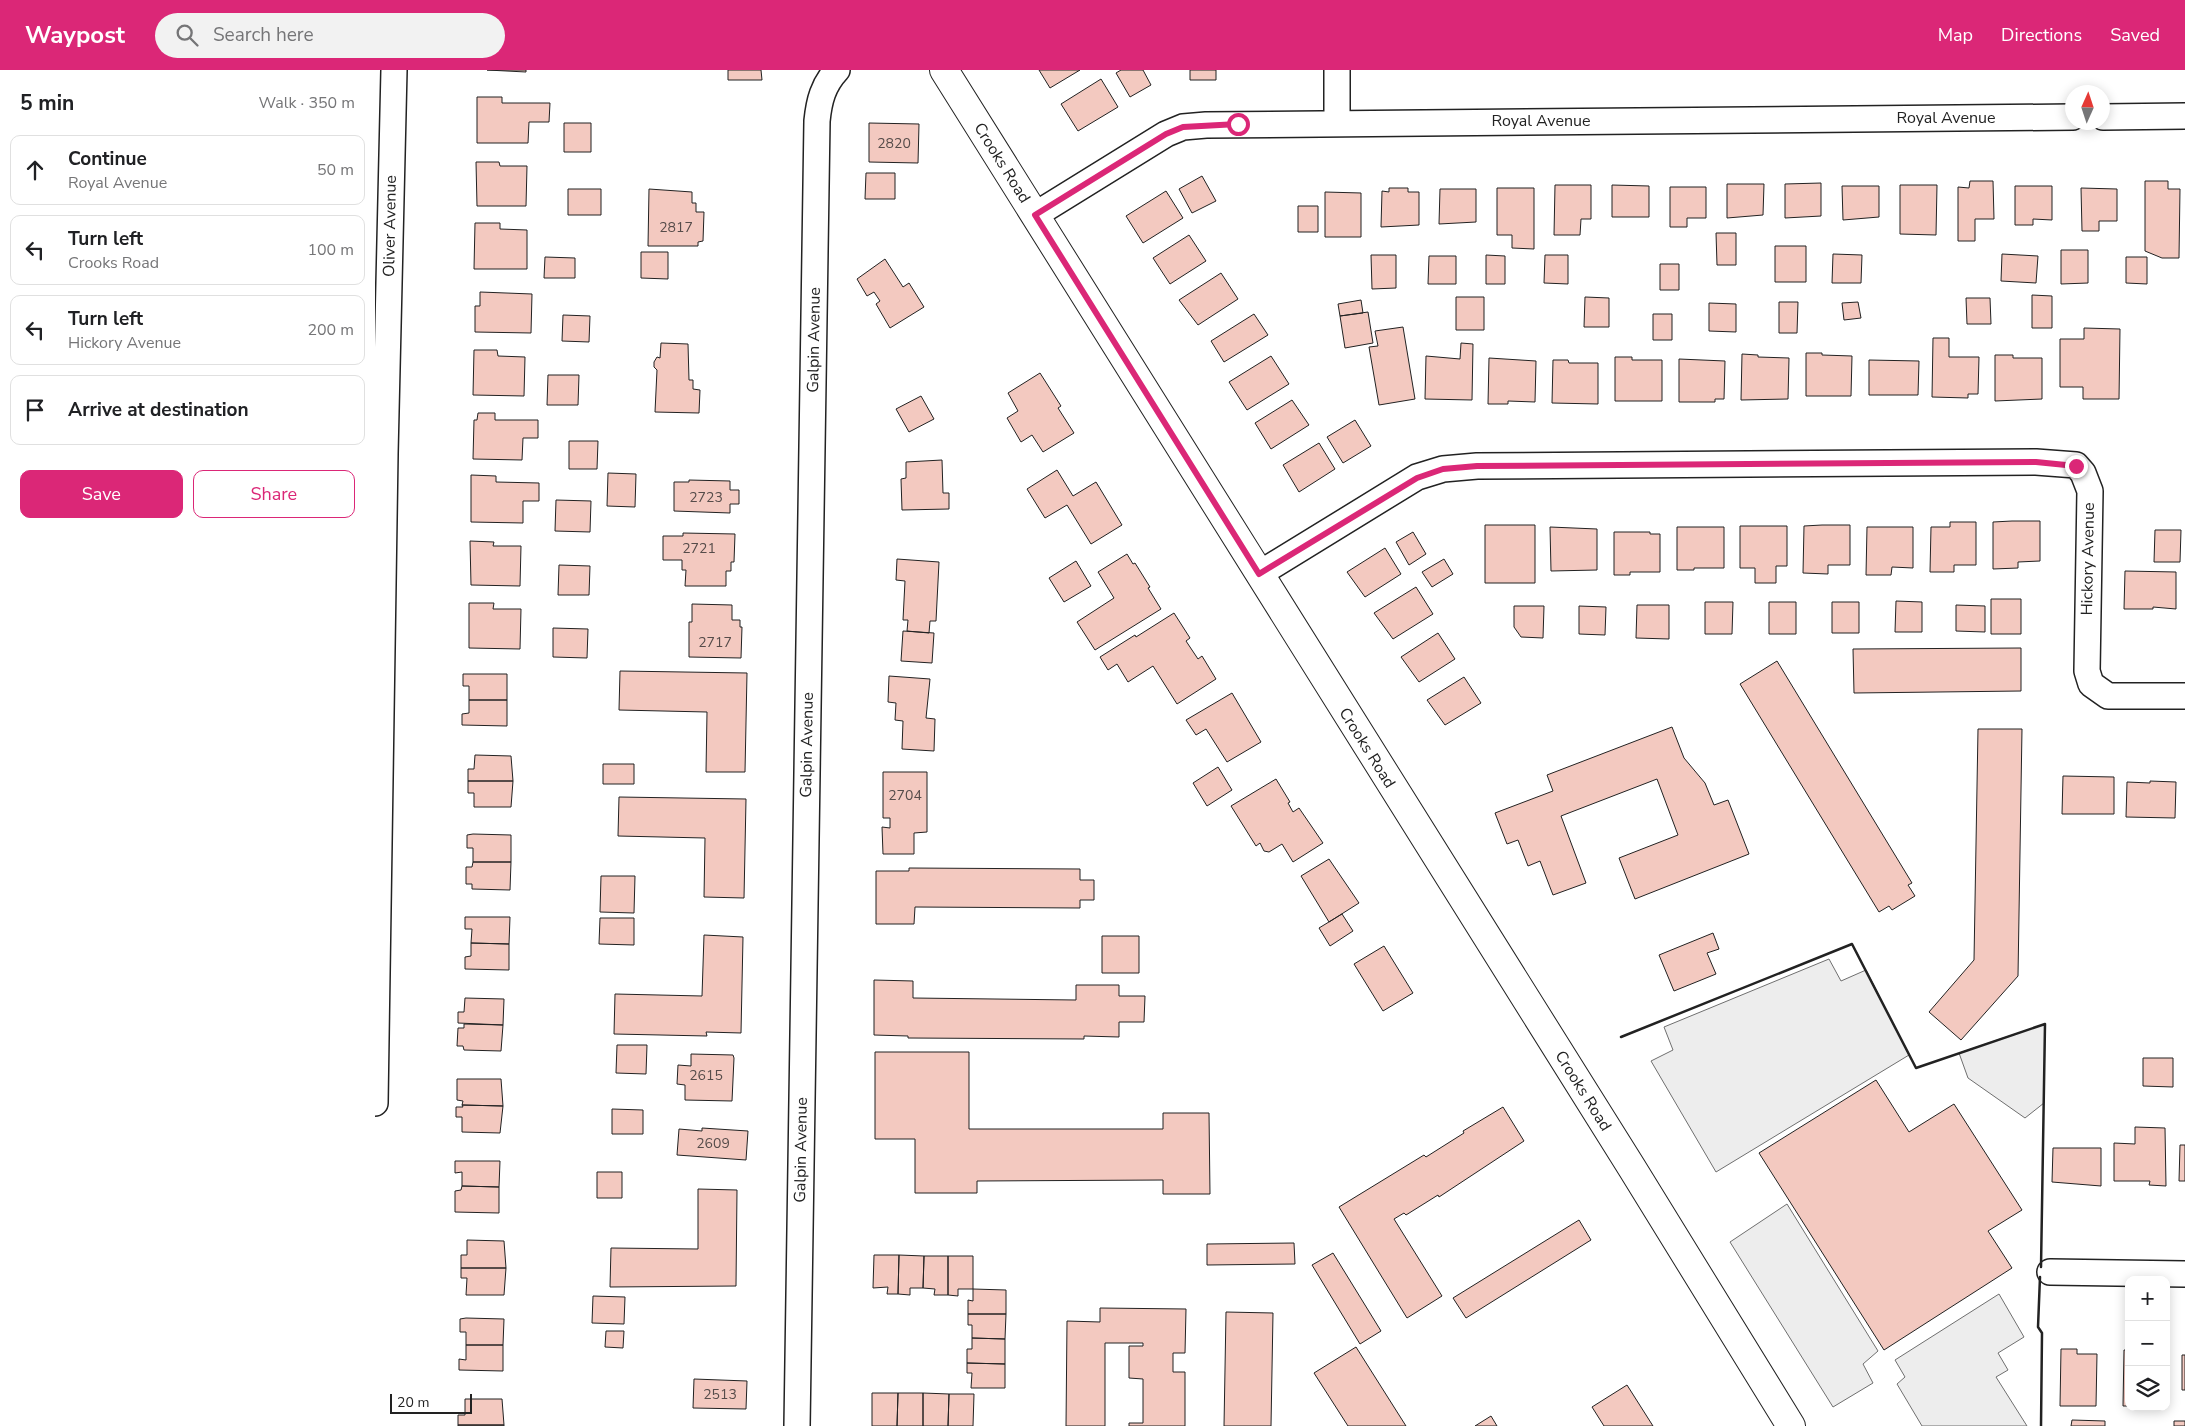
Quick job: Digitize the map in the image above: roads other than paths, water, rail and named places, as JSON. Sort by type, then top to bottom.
[{"type":"main road","name":"Crooks Road","points":[[944,70],[1632,1168],[1791,1426]]},
{"type":"street","name":"Oliver Avenue","points":[[375,1103],[380,454],[394,70]]},
{"type":"street","name":"Galpin Avenue","points":[[797,1426],[817,121],[823,91],[829,79],[837,70]]},
{"type":"street","points":[[1337,70],[1337,122]]},
{"type":"street","points":[[2110,117],[2185,116]]},
{"type":"street","name":"Royal Avenue","points":[[1035,215],[1166,134],[1183,127],[1206,124],[2065,117]]},
{"type":"street","name":"Hickory Avenue","points":[[1259,574],[1417,478],[1443,469],[1497,466],[2036,462],[2076,466],[2083,473],[2090,491],[2087,671],[2091,684],[2108,696],[2185,696]]},
{"type":"street","points":[[2050,1272],[2185,1274]]}]
